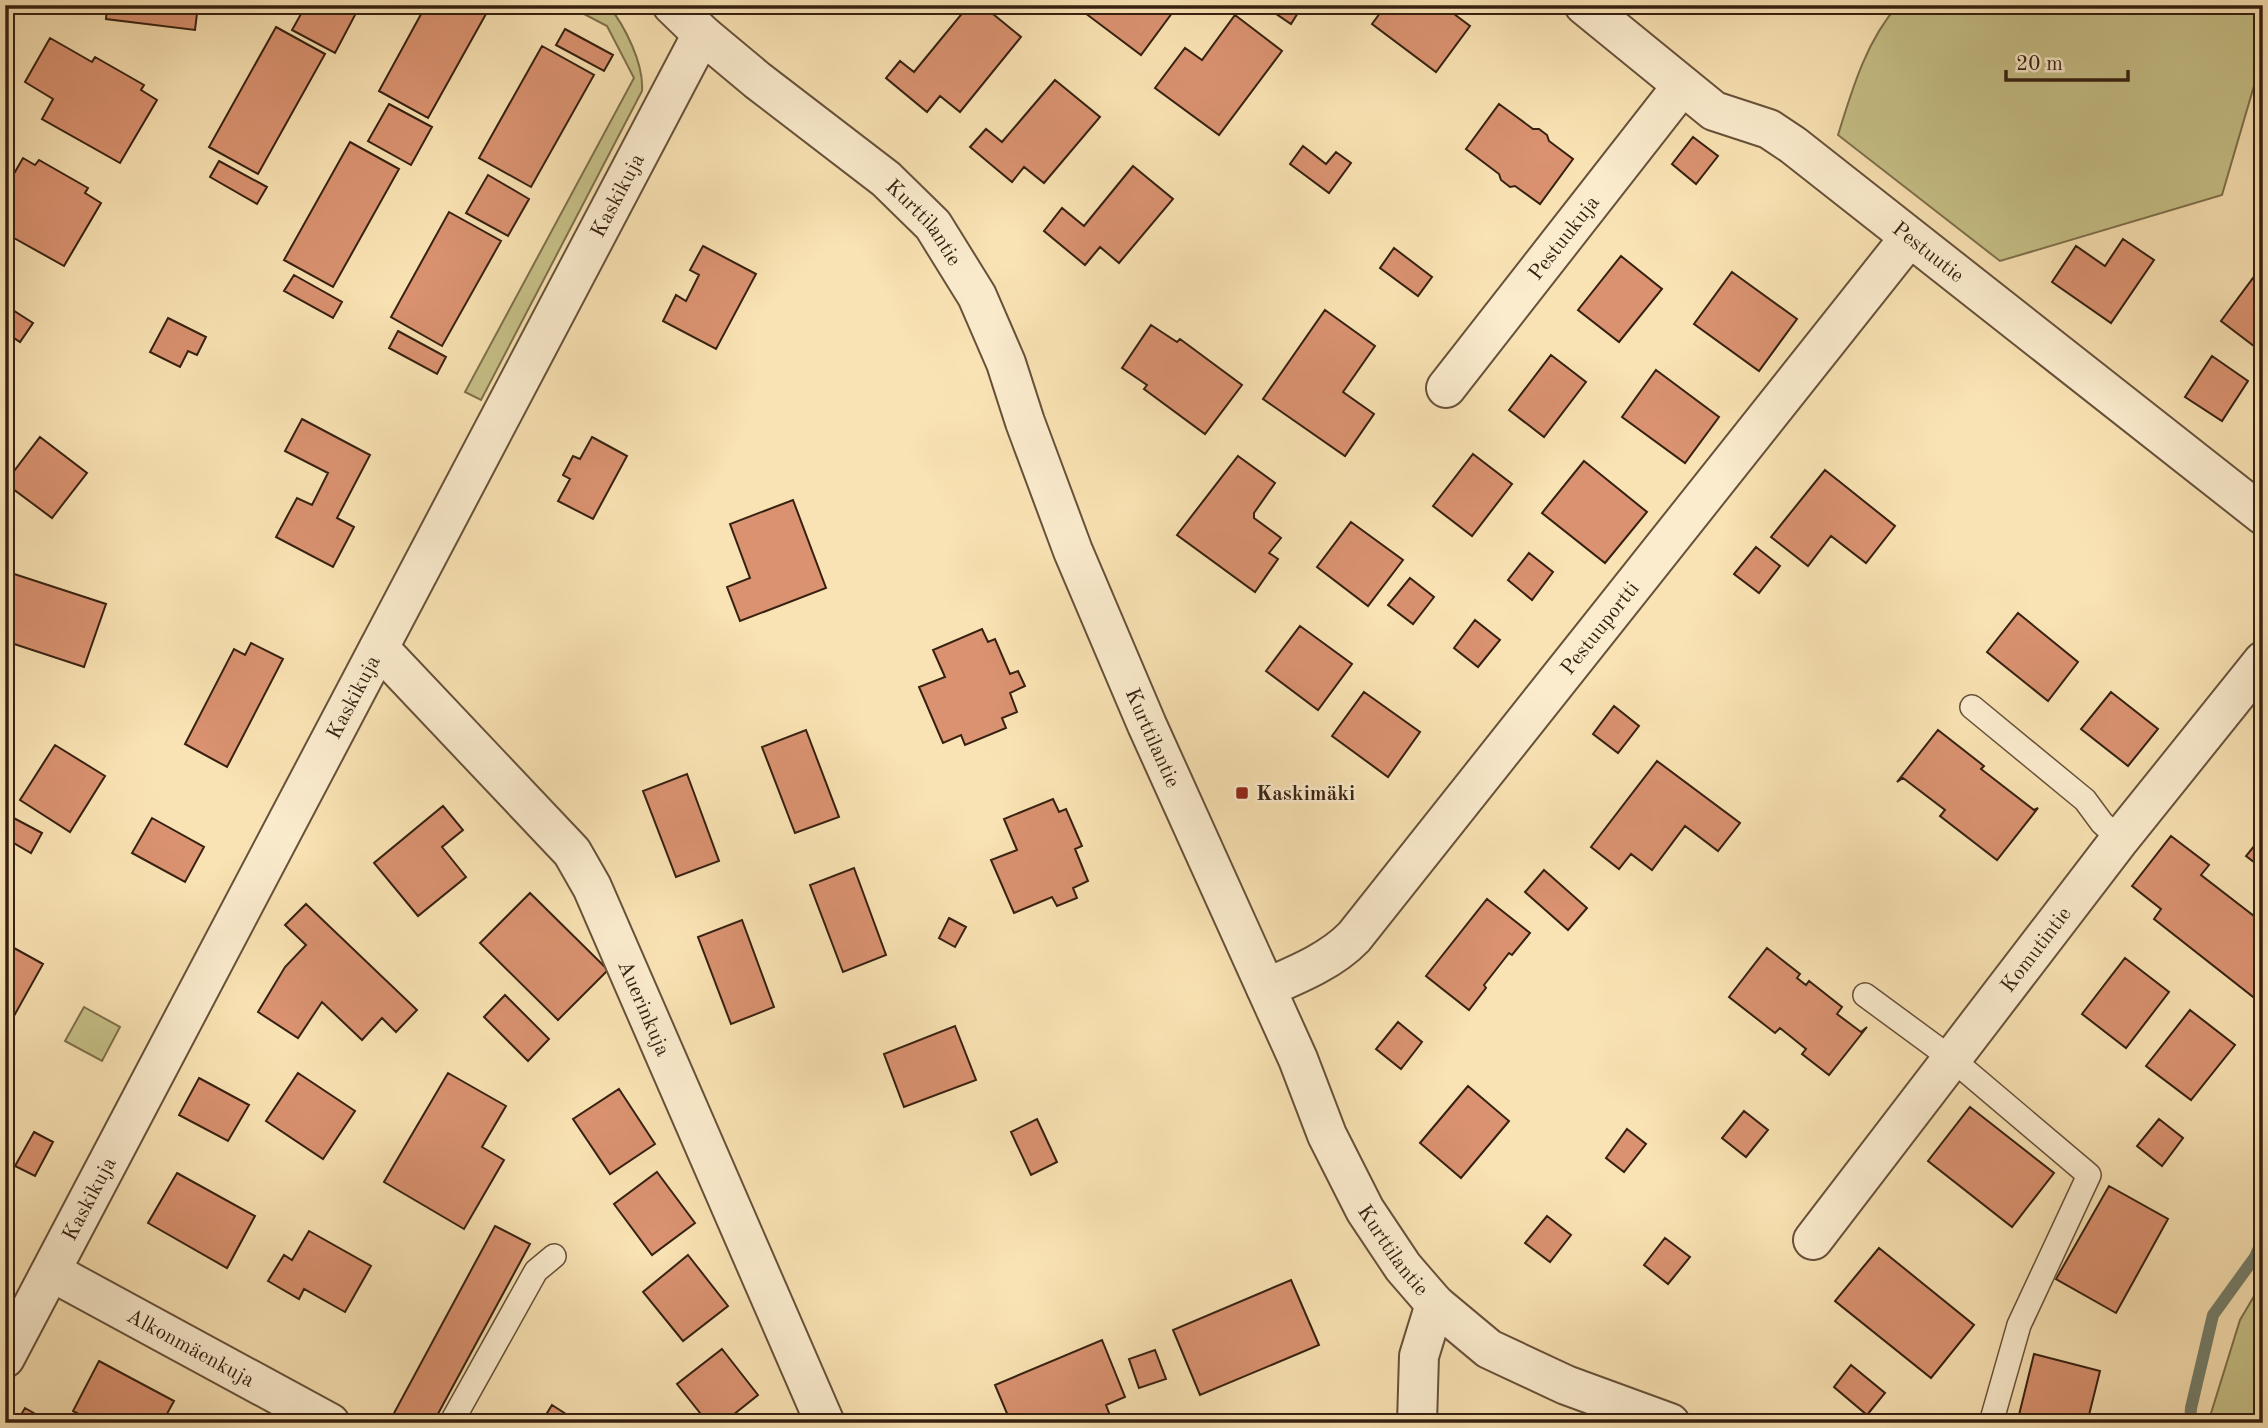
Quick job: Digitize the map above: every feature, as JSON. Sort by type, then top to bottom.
[{"type":"street","name":"Kurttilantie","points":[[672,5],[702,34],[886,179],[933,225],[977,296],[1006,363],[1073,551],[1147,724],[1298,1059],[1326,1135],[1365,1210],[1403,1267],[1435,1304],[1489,1349],[1566,1385],[1670,1423]]},
{"type":"street","name":"Pestuutie","points":[[1584,5],[1714,111],[1769,129],[2263,516]]},
{"type":"street","name":"Kaskikuja","points":[[5,1358],[702,34]]},
{"type":"street","name":"Pestuukuja","points":[[1446,388],[1682,86]]},
{"type":"street","name":"Pestuuportti","points":[[1266,988],[1343,948],[1354,937],[1909,238]]},
{"type":"street","name":"Auerinkuja","points":[[379,648],[572,852],[592,887],[825,1423]]},
{"type":"street","name":"Komutintie","points":[[1813,1240],[2120,839],[2263,661]]},
{"type":"street","name":"Alkonmäenkuja","points":[[52,1272],[330,1423]]},
{"type":"street","points":[[1418,1423],[1419,1356],[1435,1304]]},
{"type":"lane","points":[[1972,707],[2085,800],[2102,823],[2120,839]]},
{"type":"lane","points":[[1865,995],[1952,1059],[2089,1175],[2019,1325],[1991,1423]]},
{"type":"lane","points":[[451,1423],[536,1271],[554,1256]]},
{"type":"shaded area","points":[[567,5],[608,5],[637,57],[642,91],[481,400],[465,392],[634,78],[607,26]]},
{"type":"shaded area","points":[[1898,5],[2263,5],[2263,55],[2222,195],[2000,261],[1838,135],[1869,50]]},
{"type":"shaded area","points":[[84,1007],[120,1027],[102,1061],[65,1041]]},
{"type":"shaded area","points":[[2263,1281],[2263,1423],[2208,1423],[2240,1320]]},
{"type":"building","points":[[107,5],[198,5],[195,30],[106,19]]},
{"type":"building","points":[[306,5],[337,5],[355,15],[335,53],[292,30]]},
{"type":"building","points":[[426,5],[491,5],[428,118],[379,91]]},
{"type":"building","points":[[969,5],[982,5],[1021,37],[960,112],[940,96],[927,112],[886,78],[900,61],[914,72]]},
{"type":"building","points":[[1178,5],[1141,55],[1077,7]]},
{"type":"building","points":[[1263,5],[1297,5],[1301,8],[1291,24]]},
{"type":"building","points":[[1386,5],[1442,5],[1470,26],[1436,72],[1372,24]]},
{"type":"building","points":[[1235,15],[1282,51],[1219,135],[1155,88],[1185,48],[1202,60]]},
{"type":"building","points":[[276,27],[325,54],[258,174],[209,147]]},
{"type":"building","points":[[565,29],[613,55],[604,71],[556,45]]},
{"type":"building","points":[[50,38],[92,62],[95,57],[144,85],[141,90],[157,100],[120,163],[42,119],[53,99],[25,82]]},
{"type":"building","points":[[542,46],[594,75],[531,187],[479,158]]},
{"type":"building","points":[[1055,80],[1100,117],[1044,183],[1024,167],[1012,182],[970,147],[986,129],[1002,142]]},
{"type":"building","points":[[389,104],[432,127],[411,165],[368,141]]},
{"type":"building","points":[[1499,104],[1533,129],[1539,129],[1547,135],[1549,141],[1573,159],[1540,204],[1515,186],[1510,187],[1501,180],[1499,174],[1466,149]]},
{"type":"building","points":[[1693,137],[1718,156],[1696,184],[1672,164]]},
{"type":"building","points":[[350,142],[399,169],[333,287],[284,260]]},
{"type":"building","points":[[1303,146],[1326,164],[1336,152],[1351,163],[1329,193],[1290,164]]},
{"type":"building","points":[[23,158],[35,165],[39,160],[88,188],[85,193],[101,203],[64,266],[5,233],[5,182],[8,184]]},
{"type":"building","points":[[219,161],[267,187],[257,204],[210,177]]},
{"type":"building","points":[[1133,166],[1173,199],[1119,263],[1100,247],[1085,265],[1044,231],[1062,208],[1084,226]]},
{"type":"building","points":[[488,175],[529,199],[508,236],[466,213]]},
{"type":"building","points":[[449,212],[501,241],[442,346],[391,317]]},
{"type":"building","points":[[2123,239],[2154,260],[2111,323],[2052,282],[2076,246],[2105,266]]},
{"type":"building","points":[[703,246],[756,274],[716,349],[663,321],[676,295],[686,301],[699,275],[690,270]]},
{"type":"building","points":[[1394,248],[1432,277],[1418,296],[1380,268]]},
{"type":"building","points":[[1621,256],[1662,289],[1619,342],[1578,310]]},
{"type":"building","points":[[2259,270],[2263,273],[2263,353],[2221,321]]},
{"type":"building","points":[[1732,272],[1797,319],[1759,371],[1694,324]]},
{"type":"building","points":[[294,275],[342,302],[333,318],[284,291]]},
{"type":"building","points":[[5,305],[33,323],[20,342],[5,332]]},
{"type":"building","points":[[1325,310],[1375,346],[1343,392],[1374,414],[1345,456],[1263,399]]},
{"type":"building","points":[[168,318],[206,337],[197,355],[188,351],[180,367],[150,352]]},
{"type":"building","points":[[1151,325],[1177,342],[1180,339],[1242,385],[1205,434],[1144,389],[1147,385],[1122,368]]},
{"type":"building","points":[[398,331],[446,357],[437,374],[389,348]]},
{"type":"building","points":[[1551,355],[1586,382],[1544,437],[1509,410]]},
{"type":"building","points":[[2212,356],[2248,381],[2222,421],[2185,397]]},
{"type":"building","points":[[1656,370],[1719,417],[1685,463],[1622,417]]},
{"type":"building","points":[[302,419],[370,455],[337,518],[354,527],[333,567],[276,537],[297,498],[312,505],[328,473],[285,451]]},
{"type":"building","points":[[40,437],[87,473],[52,518],[5,483]]},
{"type":"building","points":[[592,437],[627,456],[593,519],[558,501],[570,479],[563,475],[573,456],[580,459]]},
{"type":"building","points":[[1473,454],[1512,484],[1472,536],[1433,506]]},
{"type":"building","points":[[1238,456],[1275,483],[1254,513],[1254,518],[1281,538],[1269,553],[1278,559],[1255,592],[1177,535]]},
{"type":"building","points":[[1584,461],[1647,512],[1605,563],[1542,513]]},
{"type":"building","points":[[1825,470],[1895,526],[1866,563],[1831,536],[1808,566],[1771,537]]},
{"type":"building","points":[[793,500],[826,588],[740,621],[727,587],[750,578],[730,524]]},
{"type":"building","points":[[1351,522],[1403,560],[1368,606],[1317,567]]},
{"type":"building","points":[[1756,547],[1780,566],[1759,593],[1734,574]]},
{"type":"building","points":[[1529,553],[1553,572],[1532,600],[1508,580]]},
{"type":"building","points":[[5,571],[106,604],[84,667],[5,641]]},
{"type":"building","points":[[1410,578],[1434,597],[1413,624],[1388,605]]},
{"type":"building","points":[[2018,613],[2078,662],[2048,701],[1987,652]]},
{"type":"building","points":[[1475,620],[1500,640],[1478,667],[1454,648]]},
{"type":"building","points":[[1300,626],[1352,664],[1318,710],[1266,671]]},
{"type":"building","points":[[982,629],[988,642],[995,639],[1010,674],[1018,671],[1025,686],[1010,693],[1017,712],[1002,718],[1006,728],[965,745],[961,735],[943,743],[919,687],[945,677],[933,650]]},
{"type":"building","points":[[251,643],[283,659],[227,767],[185,744],[234,649],[245,655]]},
{"type":"building","points":[[1364,692],[1420,732],[1388,777],[1332,736]]},
{"type":"building","points":[[2111,692],[2158,729],[2128,766],[2081,729]]},
{"type":"building","points":[[1614,706],[1639,726],[1618,753],[1593,734]]},
{"type":"building","points":[[806,730],[839,817],[795,833],[762,747]]},
{"type":"building","points":[[1938,730],[1984,766],[1981,769],[2034,810],[2038,808],[1997,860],[1940,816],[1945,810],[1903,778],[1897,782]]},
{"type":"building","points":[[55,745],[105,776],[70,832],[20,800]]},
{"type":"building","points":[[1657,761],[1740,823],[1718,851],[1685,826],[1652,870],[1631,854],[1619,869],[1591,847]]},
{"type":"building","points":[[687,774],[719,861],[676,877],[643,791]]},
{"type":"building","points":[[1053,799],[1059,812],[1066,809],[1082,846],[1075,849],[1088,881],[1073,888],[1077,898],[1057,906],[1052,897],[1014,913],[991,860],[1017,850],[1004,819]]},
{"type":"building","points":[[443,806],[463,830],[442,847],[466,877],[418,916],[374,863]]},
{"type":"building","points":[[8,815],[42,833],[31,853],[5,838],[5,820]]},
{"type":"building","points":[[152,818],[204,847],[185,882],[132,853]]},
{"type":"building","points":[[2263,835],[2263,869],[2246,856]]},
{"type":"building","points":[[2171,836],[2209,865],[2201,875],[2263,923],[2263,992],[2257,1000],[2154,919],[2161,909],[2132,886]]},
{"type":"building","points":[[854,868],[886,955],[843,972],[810,885]]},
{"type":"building","points":[[1544,870],[1587,908],[1568,930],[1525,892]]},
{"type":"building","points":[[530,893],[608,970],[558,1020],[480,943]]},
{"type":"building","points":[[1487,899],[1530,933],[1512,955],[1509,953],[1469,1010],[1426,976]]},
{"type":"building","points":[[306,904],[417,1010],[396,1032],[382,1018],[362,1040],[322,1002],[298,1038],[258,1012],[285,967],[306,945],[285,925]]},
{"type":"building","points":[[949,918],[966,927],[955,947],[939,938]]},
{"type":"building","points":[[742,920],[774,1007],[731,1024],[698,937]]},
{"type":"building","points":[[5,943],[43,964],[14,1016],[5,1011]]},
{"type":"building","points":[[1767,948],[1800,974],[1797,978],[1806,985],[1809,981],[1842,1007],[1837,1014],[1861,1032],[1867,1027],[1829,1075],[1802,1054],[1806,1049],[1780,1028],[1775,1033],[1729,997]]},
{"type":"building","points":[[2125,958],[2169,992],[2126,1048],[2082,1014]]},
{"type":"building","points":[[505,995],[549,1039],[528,1061],[484,1017]]},
{"type":"building","points":[[2190,1010],[2235,1045],[2191,1100],[2146,1066]]},
{"type":"building","points":[[1398,1022],[1422,1042],[1401,1069],[1376,1049]]},
{"type":"building","points":[[955,1026],[976,1080],[904,1107],[884,1054]]},
{"type":"building","points":[[298,1073],[355,1111],[323,1159],[266,1121]]},
{"type":"building","points":[[448,1073],[506,1106],[482,1147],[504,1160],[464,1229],[384,1182]]},
{"type":"building","points":[[199,1078],[249,1105],[228,1141],[179,1115]]},
{"type":"building","points":[[1468,1086],[1509,1121],[1461,1178],[1420,1143]]},
{"type":"building","points":[[619,1089],[655,1144],[610,1174],[573,1119]]},
{"type":"building","points":[[1970,1107],[2054,1173],[2012,1227],[1928,1161]]},
{"type":"building","points":[[1744,1111],[1768,1130],[1746,1157],[1722,1138]]},
{"type":"building","points":[[1037,1119],[1057,1162],[1031,1175],[1011,1132]]},
{"type":"building","points":[[2159,1119],[2183,1138],[2162,1166],[2137,1146]]},
{"type":"building","points":[[1627,1129],[1646,1144],[1624,1172],[1606,1158]]},
{"type":"building","points":[[34,1132],[53,1142],[35,1176],[15,1166]]},
{"type":"building","points":[[657,1172],[695,1223],[652,1255],[614,1204]]},
{"type":"building","points":[[177,1173],[255,1216],[227,1268],[148,1223]]},
{"type":"building","points":[[2109,1186],[2168,1219],[2116,1313],[2056,1279]]},
{"type":"building","points":[[1547,1216],[1571,1235],[1550,1262],[1525,1243]]},
{"type":"building","points":[[495,1226],[530,1244],[433,1423],[408,1423],[393,1415]]},
{"type":"building","points":[[309,1231],[371,1266],[345,1312],[304,1289],[299,1299],[268,1281],[284,1255],[292,1260]]},
{"type":"building","points":[[1665,1238],[1690,1257],[1668,1284],[1644,1265]]},
{"type":"building","points":[[1879,1248],[1974,1325],[1931,1378],[1835,1301]]},
{"type":"building","points":[[688,1255],[728,1306],[683,1341],[643,1292]]},
{"type":"building","points":[[1291,1280],[1319,1345],[1200,1395],[1173,1330]]},
{"type":"building","points":[[1102,1340],[1125,1397],[1106,1405],[1111,1418],[1099,1423],[1058,1423],[1055,1415],[1037,1423],[1011,1423],[995,1385]]},
{"type":"building","points":[[722,1349],[758,1395],[723,1423],[708,1423],[677,1384]]},
{"type":"building","points":[[1155,1350],[1166,1379],[1139,1388],[1129,1359]]},
{"type":"building","points":[[2034,1354],[2100,1371],[2087,1423],[2017,1423]]},
{"type":"building","points":[[99,1361],[174,1401],[162,1423],[95,1423],[73,1411]]},
{"type":"building","points":[[1851,1365],[1885,1393],[1867,1415],[1834,1387]]},
{"type":"building","points":[[552,1405],[580,1423],[541,1423]]},
{"type":"building","points":[[25,1408],[51,1423],[16,1423]]},
{"type":"waterway","points":[[2190,1423],[2191,1408],[2213,1315],[2255,1257],[2263,1239]]},
{"type":"place","name":"Kaskimäki","points":[[1242,793]]}]
